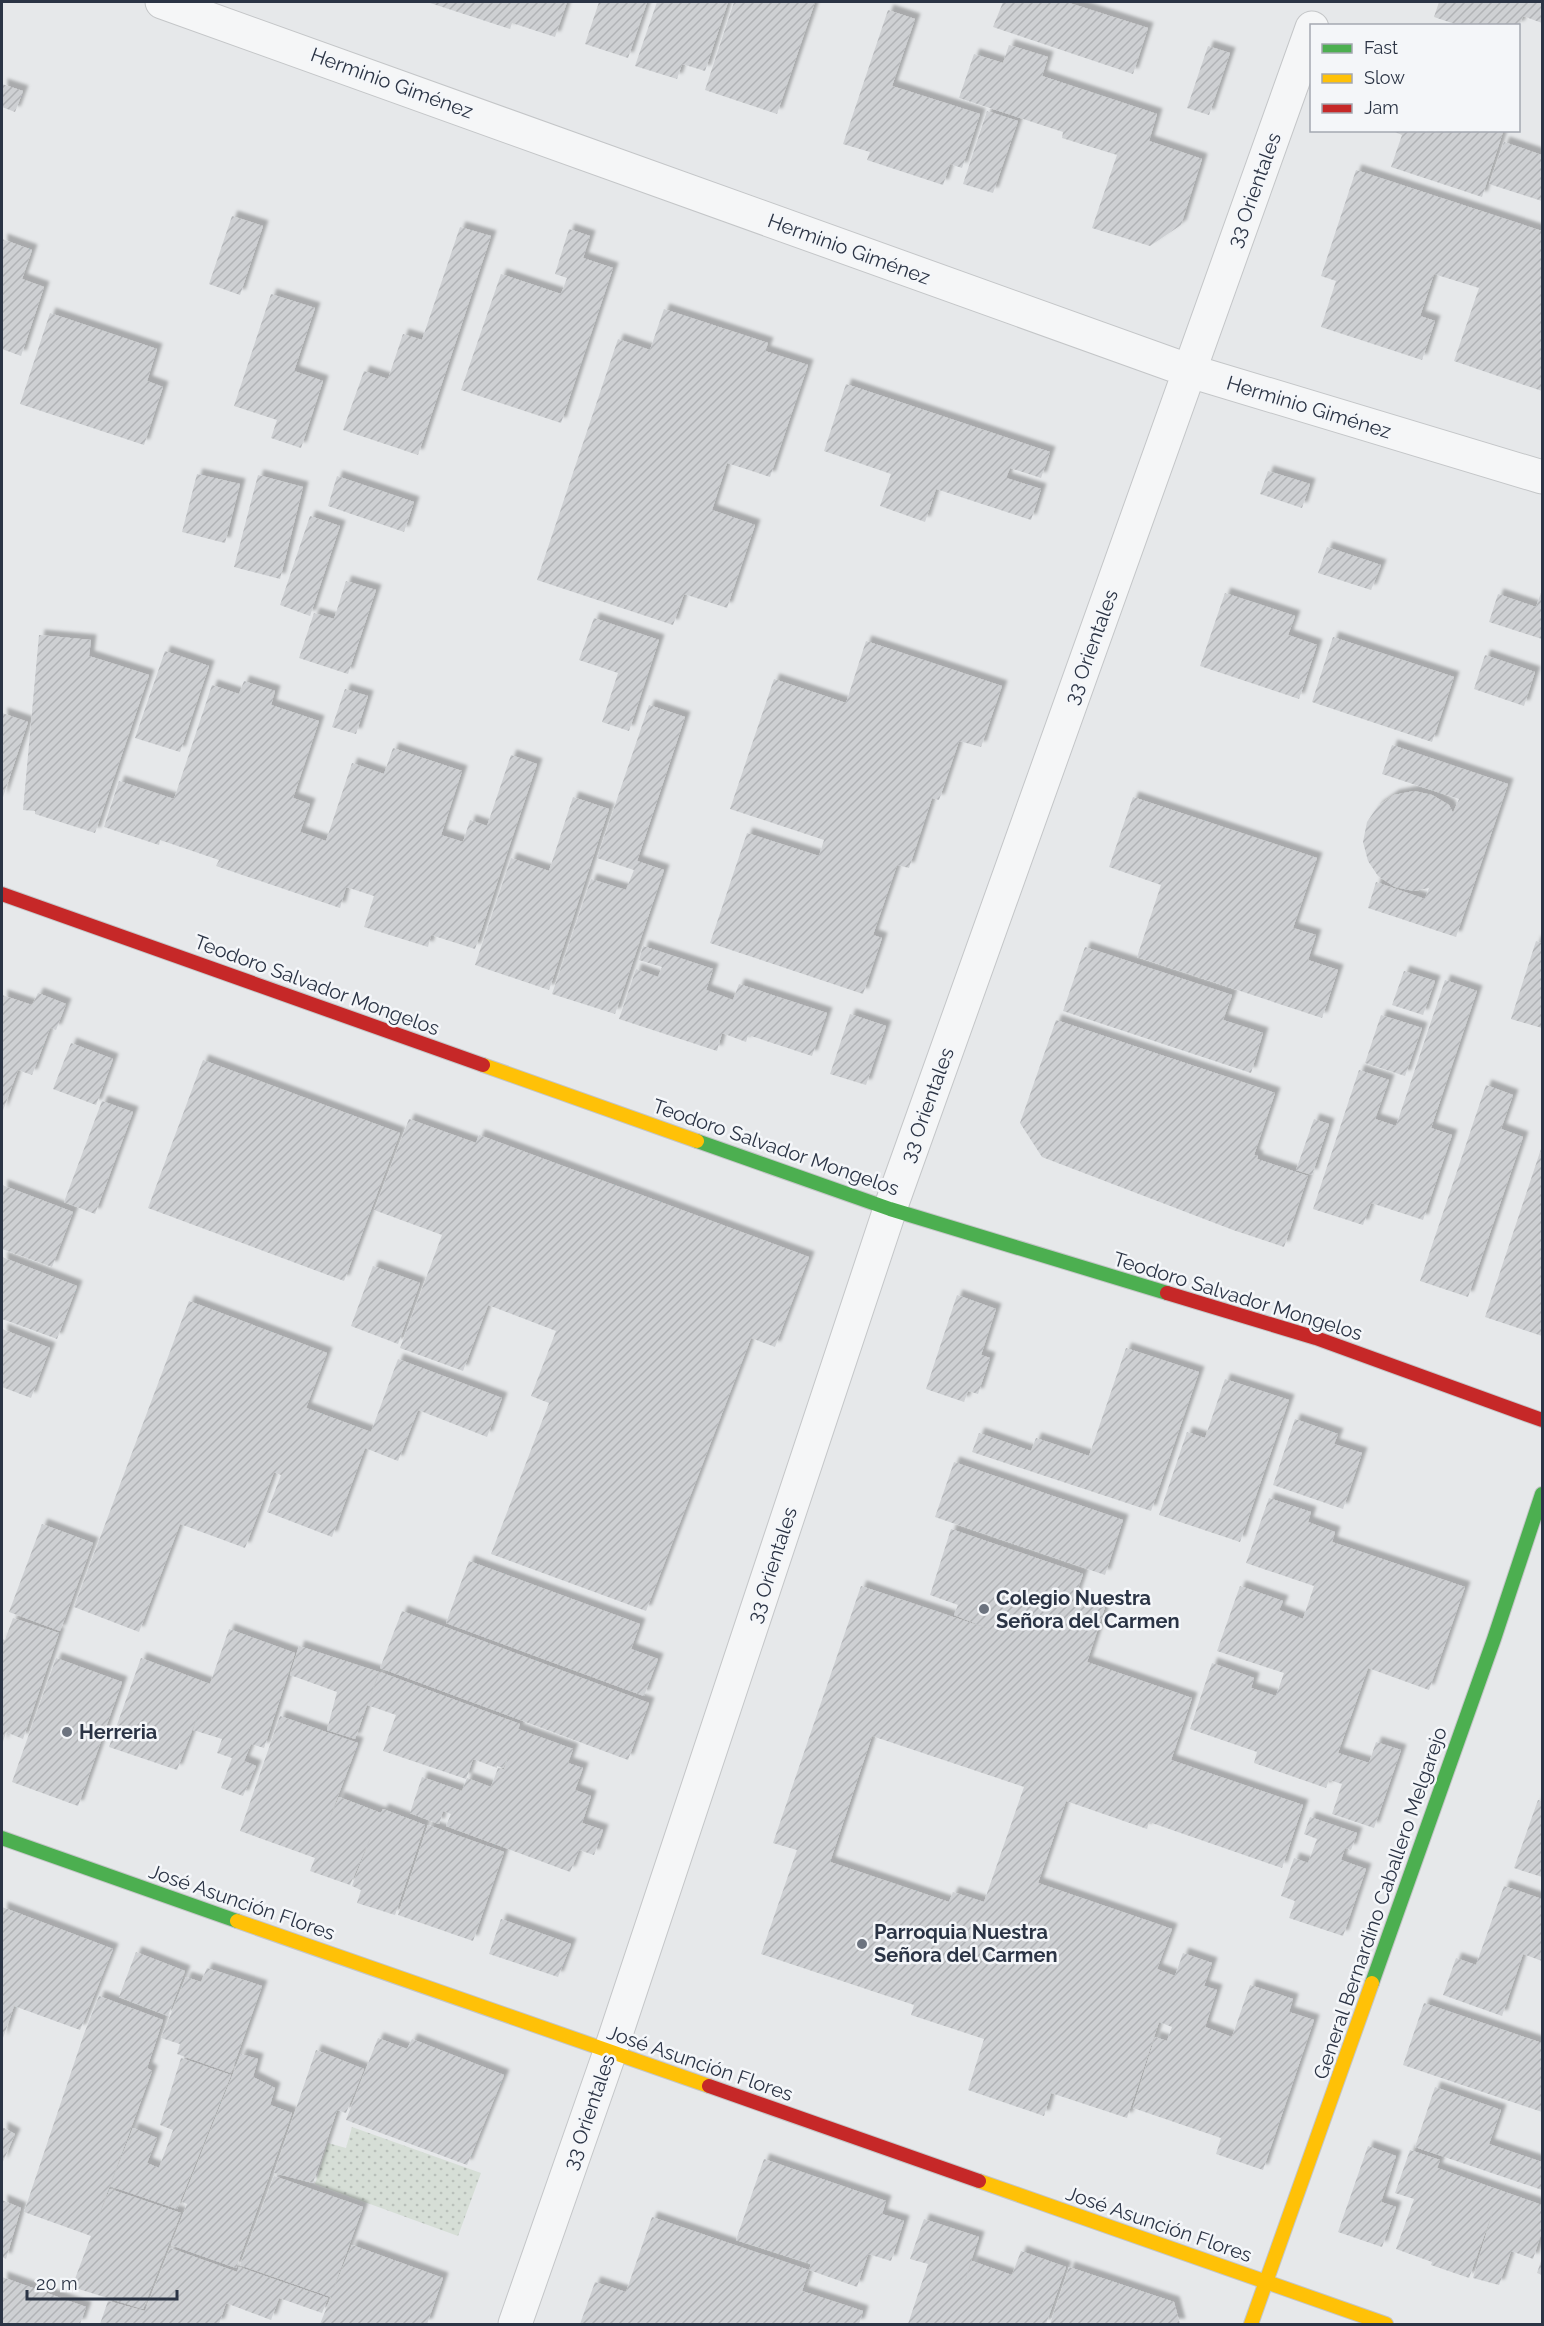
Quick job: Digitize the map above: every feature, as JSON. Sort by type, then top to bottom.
[{"type":"street","name":"Herminio Giménez","points":[[162,2],[1190,371],[1542,477]]},
{"type":"street","name":"33 Orientales","points":[[1313,24],[1321,2]]},
{"type":"street","name":"33 Orientales","points":[[515,2325],[610,2052],[890,1209],[1310,33]]},
{"type":"street","name":"Teodoro Salvador Mongelos","points":[[2,894],[890,1209],[1316,1338],[1542,1420]]},
{"type":"street","name":"General Bernardino Caballero Melgarejo","points":[[1251,2325],[1494,1639],[1542,1494]]},
{"type":"street","name":"José Asunción Flores","points":[[2,1838],[1386,2325]]},
{"type":"shaded area","points":[[352,2127],[481,2173],[458,2236],[315,2184],[328,2143],[346,2148]]},
{"type":"building","points":[[427,2],[567,2],[555,37],[512,23],[510,29]]},
{"type":"building","points":[[599,2],[647,2],[628,58],[585,44]]},
{"type":"building","points":[[657,2],[728,2],[705,71],[682,64],[677,79],[635,66]]},
{"type":"building","points":[[734,2],[815,2],[777,114],[705,90]]},
{"type":"building","points":[[1003,2],[1066,2],[1148,28],[1133,74],[993,27]]},
{"type":"building","points":[[1439,2],[1542,2],[1542,23],[1523,16],[1520,24],[1455,24],[1434,17]]},
{"type":"building","points":[[888,10],[915,19],[892,86],[980,114],[962,168],[950,164],[943,185],[867,160],[870,152],[843,144]]},
{"type":"building","points":[[1009,45],[1048,57],[1042,76],[1157,114],[1149,141],[1202,159],[1181,225],[1150,246],[1092,228],[1117,155],[1062,138],[1063,132],[959,98],[974,54],[1003,63]]},
{"type":"building","points":[[1208,46],[1230,53],[1209,115],[1187,108]]},
{"type":"building","points":[[2,84],[23,91],[15,112],[2,107]]},
{"type":"building","points":[[987,111],[1018,121],[993,193],[963,184]]},
{"type":"building","points":[[1395,132],[1503,132],[1482,197],[1391,167],[1402,135]]},
{"type":"building","points":[[1504,142],[1542,155],[1542,201],[1489,184]]},
{"type":"building","points":[[1356,170],[1542,231],[1542,391],[1454,361],[1479,288],[1434,274],[1420,316],[1435,321],[1422,360],[1321,327],[1336,281],[1321,276]]},
{"type":"building","points":[[232,216],[263,226],[240,295],[209,284]]},
{"type":"building","points":[[460,227],[491,236],[418,455],[343,430],[364,371],[388,379],[403,334],[422,340]]},
{"type":"building","points":[[569,229],[590,236],[583,258],[613,268],[561,423],[461,390],[501,274],[561,294],[567,278],[555,274]]},
{"type":"building","points":[[2,239],[32,250],[22,279],[44,287],[21,356],[2,349]]},
{"type":"building","points":[[271,294],[315,308],[294,371],[323,381],[301,448],[271,438],[277,420],[234,406]]},
{"type":"building","points":[[664,309],[768,343],[765,351],[808,365],[770,477],[727,463],[712,510],[755,525],[727,608],[684,594],[673,625],[537,580],[618,339],[650,350]]},
{"type":"building","points":[[50,313],[157,349],[147,381],[163,387],[144,445],[20,404]]},
{"type":"building","points":[[846,384],[1050,452],[1041,478],[1010,468],[1006,478],[1041,489],[1031,520],[936,489],[925,522],[880,506],[891,474],[824,451]]},
{"type":"building","points":[[1268,471],[1310,484],[1302,508],[1260,494]]},
{"type":"building","points":[[197,474],[240,484],[225,543],[182,532]]},
{"type":"building","points":[[258,475],[303,487],[280,579],[234,567]]},
{"type":"building","points":[[337,476],[414,502],[404,532],[328,506]]},
{"type":"building","points":[[310,516],[340,526],[310,616],[280,605]]},
{"type":"building","points":[[1327,547],[1381,565],[1371,590],[1318,573]]},
{"type":"building","points":[[346,581],[376,590],[348,674],[299,658],[314,613],[334,619]]},
{"type":"building","points":[[1542,590],[1542,639],[1489,622],[1498,594],[1536,607]]},
{"type":"building","points":[[1225,593],[1295,616],[1288,635],[1317,645],[1299,699],[1200,666]]},
{"type":"building","points":[[594,618],[659,640],[629,731],[602,722],[618,673],[579,660]]},
{"type":"building","points":[[39,635],[91,640],[89,656],[149,675],[95,833],[35,814],[35,811],[23,810]]},
{"type":"building","points":[[1333,637],[1454,677],[1432,742],[1312,702]]},
{"type":"building","points":[[866,641],[1002,686],[981,747],[959,741],[939,800],[932,798],[909,868],[897,865],[873,935],[882,938],[863,994],[710,943],[747,833],[819,856],[824,840],[730,809],[774,679],[846,703]]},
{"type":"building","points":[[165,651],[209,666],[180,752],[135,738]]},
{"type":"building","points":[[1485,655],[1535,672],[1524,706],[1474,689]]},
{"type":"building","points":[[244,681],[275,691],[271,705],[319,721],[293,798],[310,804],[300,832],[326,841],[352,763],[384,774],[393,748],[462,771],[441,835],[463,842],[470,820],[487,826],[511,755],[537,764],[475,949],[431,935],[428,947],[364,927],[374,896],[346,887],[340,908],[216,866],[219,860],[160,840],[159,845],[104,827],[119,781],[174,799],[212,685],[239,694]]},
{"type":"building","points":[[345,689],[368,696],[356,734],[332,727]]},
{"type":"building","points":[[649,705],[685,717],[637,861],[664,870],[615,1014],[552,994],[591,879],[626,890],[634,870],[597,858]]},
{"type":"building","points":[[2,713],[28,722],[2,800]]},
{"type":"building","points":[[1392,745],[1508,784],[1456,937],[1368,908],[1376,882],[1425,899],[1429,888],[1414,891],[1395,887],[1378,876],[1368,861],[1363,842],[1367,822],[1378,806],[1394,795],[1414,791],[1432,795],[1449,805],[1453,813],[1459,799],[1382,774]]},
{"type":"building","points":[[573,797],[609,809],[549,990],[475,965],[511,858],[549,871]]},
{"type":"building","points":[[1133,797],[1317,858],[1293,928],[1316,935],[1308,960],[1338,970],[1322,1018],[1137,957],[1161,885],[1109,867]]},
{"type":"building","points":[[1536,941],[1542,943],[1542,1028],[1511,1019]]},
{"type":"building","points":[[643,946],[713,969],[706,990],[733,1000],[739,984],[827,1013],[812,1056],[748,1035],[746,1042],[722,1033],[717,1051],[619,1019],[636,969],[658,977],[662,967],[639,960]]},
{"type":"building","points":[[1085,947],[1232,995],[1223,1020],[1263,1033],[1251,1073],[1063,1011]]},
{"type":"building","points":[[1404,971],[1435,981],[1423,1015],[1392,1005]]},
{"type":"building","points":[[1445,980],[1477,991],[1431,1128],[1452,1135],[1423,1220],[1371,1203],[1363,1225],[1313,1209],[1359,1070],[1389,1080],[1375,1119],[1396,1126]]},
{"type":"building","points":[[38,993],[66,1004],[56,1030],[50,1028],[32,1075],[18,1070],[2,1113],[2,995],[32,1005]]},
{"type":"building","points":[[850,1014],[886,1026],[866,1085],[830,1074]]},
{"type":"building","points":[[1381,1015],[1422,1028],[1405,1076],[1365,1063]]},
{"type":"building","points":[[1056,1020],[1275,1093],[1254,1155],[1258,1156],[1257,1159],[1308,1176],[1284,1247],[1233,1230],[1042,1157],[1020,1123]]},
{"type":"building","points":[[71,1043],[113,1059],[96,1105],[53,1089]]},
{"type":"building","points":[[203,1060],[400,1133],[344,1281],[148,1208]]},
{"type":"building","points":[[1486,1085],[1513,1095],[1501,1129],[1523,1137],[1468,1297],[1420,1281]]},
{"type":"building","points":[[102,1101],[133,1112],[95,1214],[64,1202]]},
{"type":"building","points":[[409,1119],[476,1143],[479,1135],[809,1257],[775,1347],[751,1338],[646,1611],[491,1554],[549,1403],[531,1396],[556,1331],[488,1305],[463,1371],[400,1348],[442,1235],[374,1210]]},
{"type":"building","points":[[1314,1119],[1329,1124],[1312,1175],[1296,1170]]},
{"type":"building","points":[[1542,1146],[1542,1336],[1485,1317]]},
{"type":"building","points":[[2,1185],[73,1212],[52,1267],[2,1249]]},
{"type":"building","points":[[2,1257],[77,1286],[57,1339],[2,1319]]},
{"type":"building","points":[[373,1266],[420,1283],[398,1344],[351,1326]]},
{"type":"building","points":[[957,1295],[996,1309],[981,1355],[990,1358],[978,1394],[968,1391],[964,1402],[926,1389]]},
{"type":"building","points":[[189,1301],[327,1353],[306,1408],[371,1432],[398,1359],[502,1398],[487,1437],[418,1410],[398,1461],[365,1448],[332,1537],[267,1512],[281,1475],[274,1472],[245,1548],[180,1524],[139,1632],[74,1607]]},
{"type":"building","points":[[2,1329],[50,1348],[31,1398],[2,1387]]},
{"type":"building","points":[[1126,1348],[1199,1372],[1151,1511],[972,1452],[979,1433],[1031,1451],[1036,1438],[1089,1456]]},
{"type":"building","points":[[1225,1379],[1289,1400],[1240,1542],[1159,1515],[1187,1432],[1205,1438]]},
{"type":"building","points":[[1295,1419],[1338,1434],[1334,1444],[1362,1453],[1343,1509],[1273,1485]]},
{"type":"building","points":[[954,1462],[1123,1520],[1105,1575],[935,1517]]},
{"type":"building","points":[[1269,1498],[1311,1512],[1308,1522],[1335,1532],[1332,1542],[1465,1587],[1429,1690],[1368,1668],[1338,1753],[1369,1763],[1376,1742],[1401,1750],[1374,1828],[1332,1814],[1342,1784],[1329,1780],[1326,1788],[1254,1763],[1257,1752],[1190,1729],[1212,1663],[1254,1678],[1251,1688],[1276,1696],[1284,1673],[1217,1651],[1240,1586],[1283,1601],[1279,1610],[1303,1619],[1314,1586],[1246,1563]]},
{"type":"building","points":[[42,1524],[93,1543],[60,1631],[9,1612]]},
{"type":"building","points":[[951,1529],[1083,1574],[1075,1597],[1105,1607],[1087,1662],[1192,1698],[1171,1760],[1303,1805],[1282,1868],[1149,1822],[1147,1829],[1066,1801],[1038,1883],[1172,1929],[1157,1969],[1175,1976],[1183,1953],[1212,1963],[1204,1986],[1217,1990],[1205,2027],[1232,2037],[1250,1985],[1293,1999],[1289,2012],[1314,2020],[1263,2170],[1216,2154],[1221,2138],[1133,2108],[1155,2037],[1167,2041],[1172,2027],[1159,2022],[1127,2118],[1051,2093],[1044,2116],[968,2090],[984,2039],[911,2015],[914,2005],[761,1954],[797,1850],[773,1843],[861,1586],[992,1630],[954,1615],[958,1605],[930,1595]],"holes":[[[872,1736],[1024,1787],[984,1902],[953,1892],[949,1902],[830,1862]]]},
{"type":"building","points":[[469,1561],[640,1624],[631,1649],[658,1659],[644,1696],[446,1623]]},
{"type":"building","points":[[402,1611],[649,1703],[628,1760],[380,1668]]},
{"type":"building","points":[[13,1618],[59,1633],[23,1739],[6,1732],[2,1745],[2,1639],[5,1640]]},
{"type":"building","points":[[229,1629],[295,1653],[264,1748],[251,1744],[244,1761],[256,1766],[243,1796],[221,1788],[232,1758],[217,1753],[222,1739],[193,1730],[204,1699],[177,1770],[109,1747],[141,1658],[210,1684]]},
{"type":"building","points":[[299,1646],[379,1672],[368,1702],[380,1672],[520,1724],[518,1729],[573,1749],[568,1763],[583,1768],[575,1790],[591,1796],[582,1823],[603,1830],[594,1855],[579,1850],[570,1872],[446,1826],[451,1814],[443,1811],[439,1824],[410,1813],[422,1777],[462,1791],[467,1778],[491,1787],[498,1768],[506,1770],[504,1769],[511,1750],[503,1768],[473,1759],[466,1779],[383,1751],[396,1715],[367,1705],[355,1739],[327,1730],[337,1692],[290,1675]]},
{"type":"building","name":"Herreria","points":[[56,1658],[122,1682],[78,1806],[12,1782]]},
{"type":"building","points":[[280,1716],[358,1743],[327,1825],[339,1797],[381,1813],[383,1809],[425,1825],[395,1915],[357,1903],[361,1890],[352,1886],[374,1829],[350,1885],[310,1871],[315,1858],[240,1831]]},
{"type":"building","points":[[1538,1800],[1542,1801],[1542,1877],[1514,1868]]},
{"type":"building","points":[[1310,1817],[1357,1833],[1351,1850],[1345,1848],[1341,1860],[1366,1869],[1343,1936],[1289,1918],[1295,1901],[1281,1896],[1294,1858],[1308,1863],[1317,1839],[1304,1834]]},
{"type":"building","points":[[428,1825],[504,1852],[473,1941],[398,1915]]},
{"type":"building","points":[[1504,1886],[1542,1899],[1542,1961],[1523,1954],[1502,2016],[1443,1995],[1456,1958],[1476,1965]]},
{"type":"building","points":[[2,1907],[113,1949],[80,2030],[14,2006],[2,2041]]},
{"type":"building","points":[[501,1919],[571,1944],[558,1977],[489,1954]]},
{"type":"building","points":[[136,1952],[185,1971],[168,2016],[119,1997]]},
{"type":"building","points":[[207,1968],[262,1986],[231,2073],[177,2054],[180,2044],[161,2038],[186,1977],[201,1982]]},
{"type":"building","points":[[99,1996],[163,2020],[147,2068],[152,2071],[96,2223],[110,2189],[181,2213],[143,2309],[72,2287],[91,2236],[24,2212]]},
{"type":"building","points":[[1424,2003],[1542,2043],[1542,2112],[1403,2065]]},
{"type":"building","points":[[378,2038],[407,2049],[412,2039],[504,2075],[467,2165],[346,2120]]},
{"type":"building","points":[[316,2050],[364,2069],[346,2113],[337,2110],[313,2183],[274,2173]]},
{"type":"building","points":[[241,2054],[258,2059],[253,2077],[275,2088],[270,2105],[292,2113],[236,2268],[171,2245],[187,2204],[182,2202]]},
{"type":"building","points":[[181,2058],[231,2075],[177,2209],[110,2186],[133,2128],[157,2138],[147,2163],[159,2168],[173,2130],[160,2125]]},
{"type":"building","points":[[1435,2087],[1501,2110],[1489,2144],[1542,2162],[1542,2190],[1415,2147]]},
{"type":"building","points":[[2,2127],[15,2134],[2,2164]]},
{"type":"building","points":[[1368,2146],[1396,2156],[1381,2202],[1396,2207],[1382,2247],[1338,2232]]},
{"type":"building","points":[[1410,2150],[1440,2160],[1437,2168],[1542,2205],[1542,2231],[1533,2259],[1511,2251],[1499,2285],[1473,2278],[1494,2208],[1469,2278],[1431,2265],[1432,2262],[1396,2249],[1414,2199],[1395,2193]]},
{"type":"building","points":[[764,2159],[886,2201],[882,2214],[904,2221],[891,2261],[868,2254],[857,2287],[809,2270],[811,2264],[736,2240]]},
{"type":"building","points":[[274,2176],[363,2207],[331,2295],[352,2245],[443,2278],[427,2324],[320,2324],[331,2297],[240,2265]]},
{"type":"building","points":[[2,2200],[21,2208],[6,2259],[2,2257]]},
{"type":"building","points":[[652,2217],[809,2270],[802,2291],[863,2311],[859,2324],[580,2324],[595,2282],[626,2292]]},
{"type":"building","points":[[924,2219],[979,2237],[959,2298],[972,2261],[1012,2275],[1021,2251],[1066,2267],[1046,2324],[908,2324],[928,2264],[910,2259]]},
{"type":"building","points":[[170,2248],[237,2272],[239,2267],[328,2298],[322,2313],[279,2298],[271,2320],[226,2303],[219,2324],[100,2324],[108,2301],[145,2311]]},
{"type":"building","points":[[1542,2258],[1542,2275],[1537,2273]]},
{"type":"building","points":[[1069,2267],[1174,2302],[1180,2324],[1050,2324]]},
{"type":"building","points":[[2,2277],[86,2307],[80,2324],[2,2324]]},
{"type":"traffic: fast","points":[[697,1141],[890,1209],[1167,1293]]},
{"type":"traffic: fast","points":[[1372,1983],[1494,1639],[1542,1494]]},
{"type":"traffic: fast","points":[[2,1838],[237,1921]]},
{"type":"traffic: slow","points":[[483,1065],[697,1141]]},
{"type":"traffic: slow","points":[[237,1921],[709,2086]]},
{"type":"traffic: slow","points":[[1251,2324],[1372,1983]]},
{"type":"traffic: slow","points":[[979,2181],[1386,2324]]},
{"type":"traffic: jam","points":[[2,894],[483,1065]]},
{"type":"traffic: jam","points":[[1167,1293],[1316,1338],[1542,1420]]},
{"type":"traffic: jam","points":[[709,2086],[979,2181]]},
{"type":"place","name":"Colegio Nuestra Señora del Carmen","points":[[984,1609]]},
{"type":"place","name":"Herreria","points":[[67,1732]]},
{"type":"place","name":"Parroquia Nuestra Señora del Carmen","points":[[862,1944]]}]
